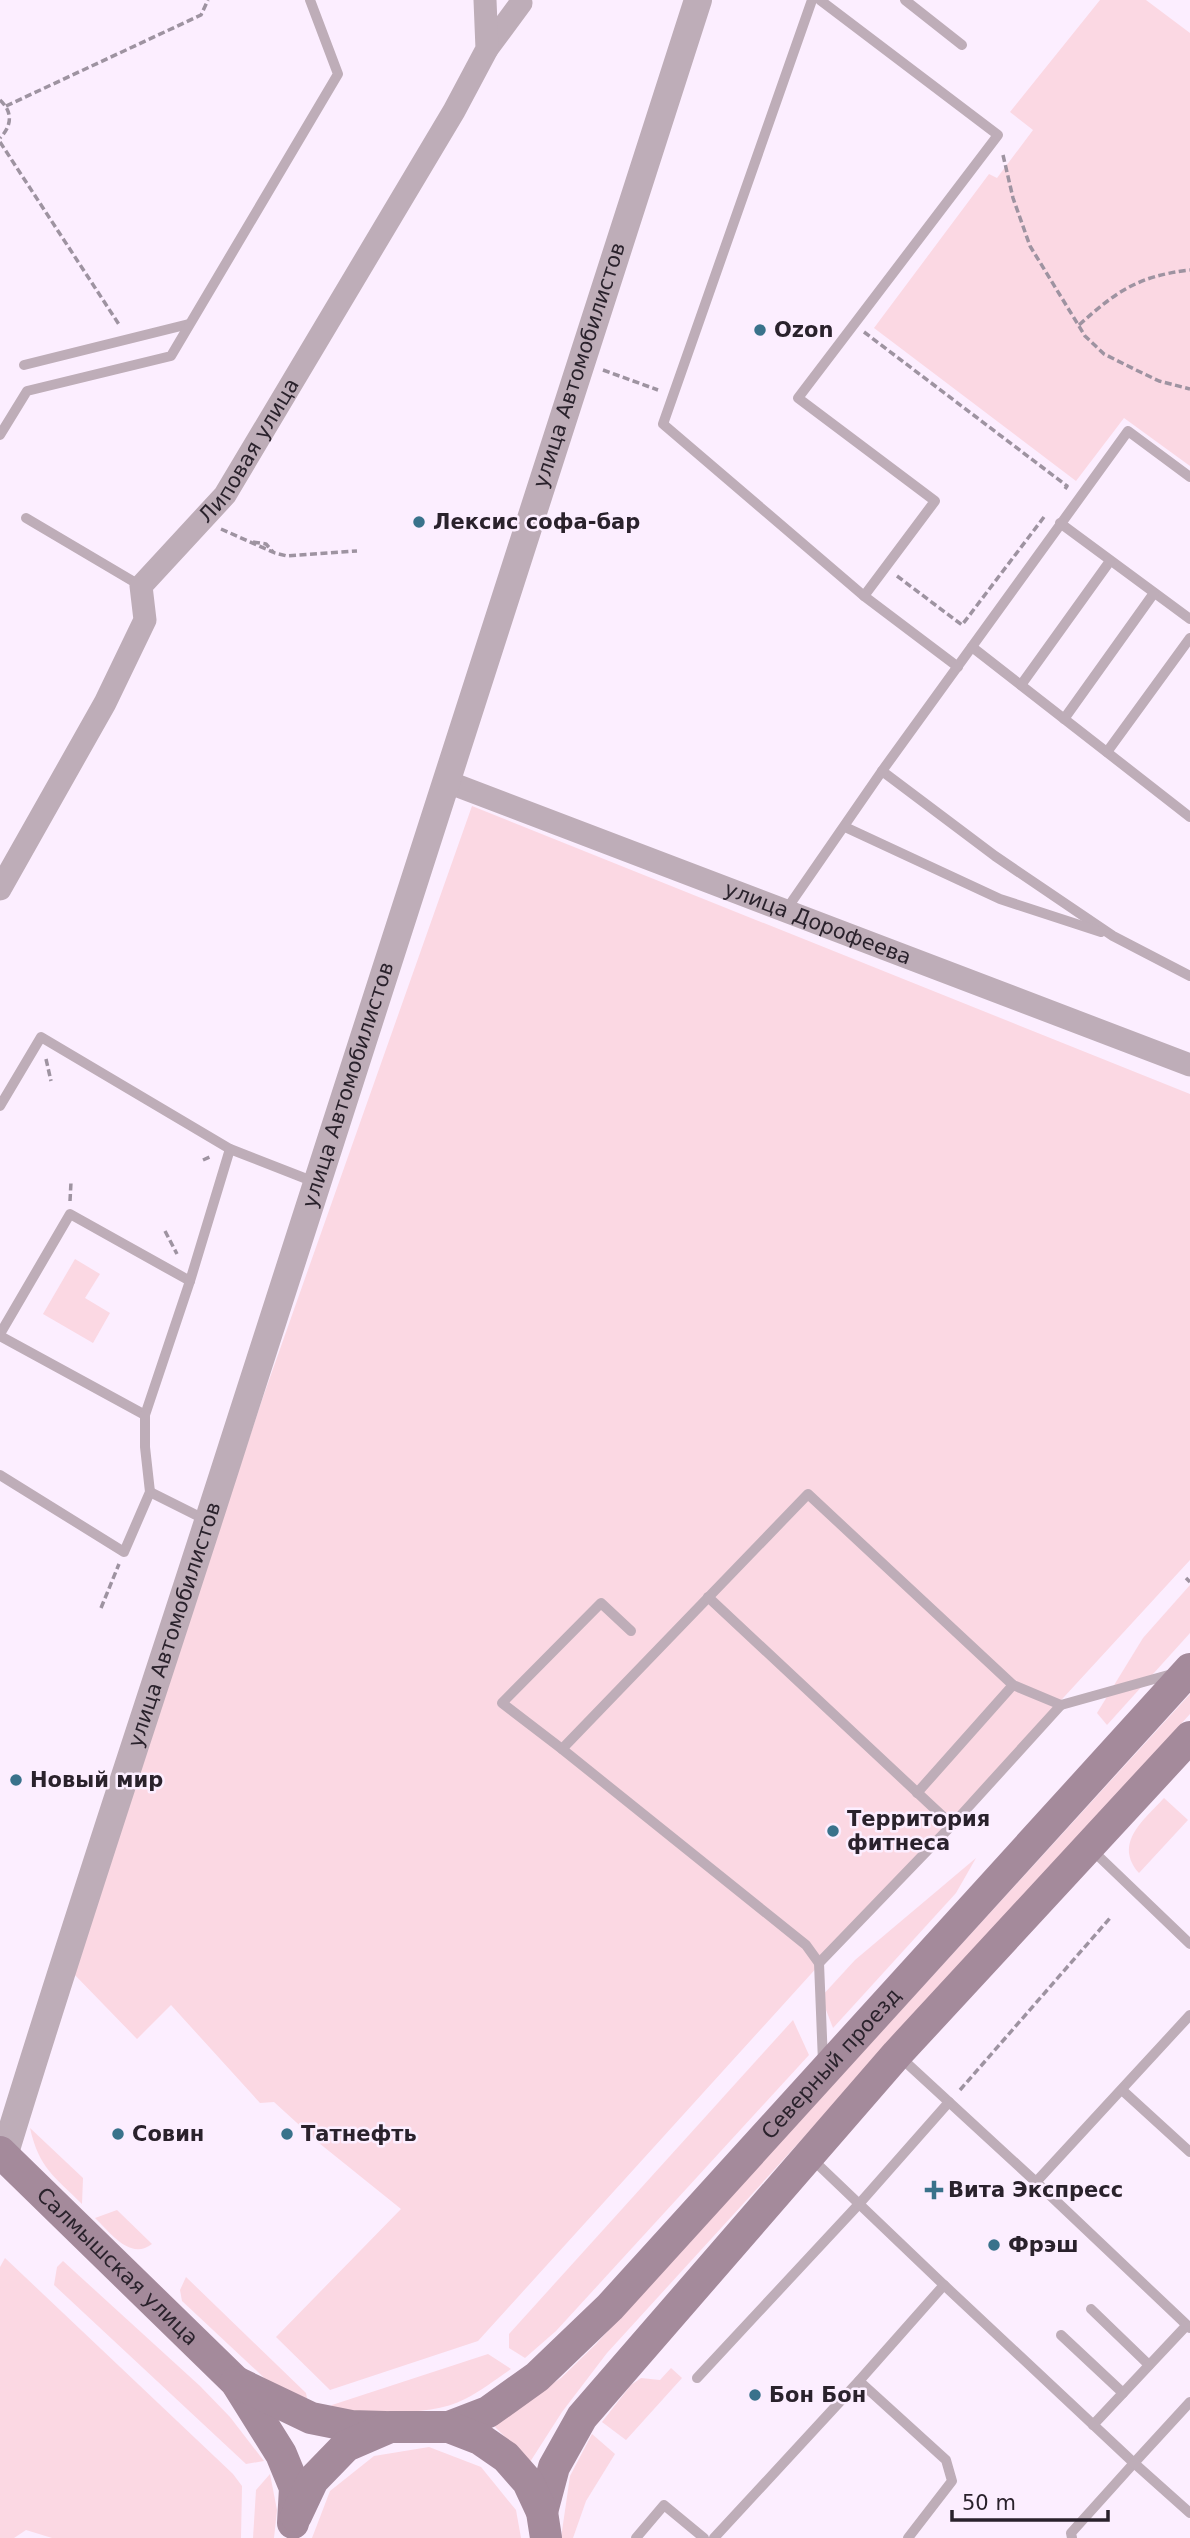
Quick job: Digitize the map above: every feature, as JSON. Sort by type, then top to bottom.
[{"type":"main road","name":"Северный проезд","points":[[449,2427],[488,2412],[537,2377],[610,2307],[1190,1669]]},
{"type":"main road","name":"Северный проезд","points":[[544,2525],[554,2467],[582,2417],[897,2054],[1190,1737]]},
{"type":"main road","name":"Салмышская улица","points":[[1,2159],[236,2382]]},
{"type":"main road","points":[[236,2382],[311,2418],[351,2426],[449,2427],[480,2439],[506,2457],[528,2482],[544,2525]]},
{"type":"main road","points":[[236,2382],[281,2454],[295,2487],[293,2531]]},
{"type":"main road","points":[[293,2531],[313,2480],[346,2446],[390,2427]]},
{"type":"street","points":[[485,0],[487,49]]},
{"type":"street","name":"улица Автомобилистов","points":[[1,2159],[698,0]]},
{"type":"street","name":"Липовая улица","points":[[141,586],[225,495],[454,111],[487,49],[521,4]]},
{"type":"street","points":[[0,889],[105,703],[145,620],[141,586]]},
{"type":"street","name":"улица Дорофеева","points":[[445,781],[1190,1065]]},
{"type":"lane","points":[[0,435],[27,391],[171,356],[338,74],[310,0]]},
{"type":"lane","points":[[812,0],[663,424],[864,596],[958,667]]},
{"type":"lane","points":[[820,0],[998,135],[798,398],[936,501],[864,596]]},
{"type":"lane","points":[[905,0],[962,45]]},
{"type":"lane","points":[[24,365],[189,324]]},
{"type":"lane","points":[[786,910],[882,771],[1128,431],[1190,477]]},
{"type":"lane","points":[[26,518],[141,586]]},
{"type":"lane","points":[[1060,523],[1190,619]]},
{"type":"lane","points":[[1021,685],[1110,561]]},
{"type":"lane","points":[[1064,719],[1154,593]]},
{"type":"lane","points":[[1107,752],[1190,638]]},
{"type":"lane","points":[[972,647],[1190,817]]},
{"type":"lane","points":[[882,771],[995,856],[1113,936],[1190,976]]},
{"type":"lane","points":[[845,827],[1000,899],[1113,936]]},
{"type":"lane","points":[[0,1105],[41,1037],[230,1149],[317,1183]]},
{"type":"lane","points":[[0,1475],[124,1552],[150,1492],[145,1415],[230,1149]]},
{"type":"lane","points":[[145,1415],[0,1335],[69,1214],[190,1281]]},
{"type":"lane","points":[[150,1492],[208,1521]]},
{"type":"lane","points":[[562,1749],[808,1494],[1013,1685],[1061,1705]]},
{"type":"lane","points":[[708,1597],[951,1825]]},
{"type":"lane","points":[[631,1631],[601,1603],[502,1703],[806,1945],[819,1964],[824,2072]]},
{"type":"lane","points":[[819,1964],[1061,1705],[1190,1669]]},
{"type":"lane","points":[[916,1793],[1013,1685]]},
{"type":"lane","points":[[1088,1847],[1190,1944]]},
{"type":"lane","points":[[1036,2182],[1190,2015]]},
{"type":"lane","points":[[897,2054],[1188,2327],[1093,2425]]},
{"type":"lane","points":[[1122,2090],[1190,2152]]},
{"type":"lane","points":[[697,2378],[859,2204],[949,2102]]},
{"type":"lane","points":[[808,2155],[1093,2425],[1190,2513]]},
{"type":"lane","points":[[714,2538],[944,2285]]},
{"type":"lane","points":[[1091,2309],[1149,2365]]},
{"type":"lane","points":[[1061,2335],[1123,2393]]},
{"type":"lane","points":[[859,2381],[946,2460],[952,2481],[908,2538]]},
{"type":"lane","points":[[1072,2538],[1071,2533],[1190,2402]]},
{"type":"lane","points":[[636,2538],[664,2505],[704,2538]]},
{"type":"path","points":[[6,106],[201,15],[208,0]]},
{"type":"path","points":[[0,100],[6,106],[10,118],[7,131],[0,140],[129,339]]},
{"type":"path","points":[[998,135],[1013,198],[1030,246],[1085,336],[1104,354],[1159,381],[1190,389]]},
{"type":"path","points":[[1079,326],[1108,300],[1134,284],[1159,274],[1190,270]]},
{"type":"path","points":[[854,325],[1067,486],[1059,497]]},
{"type":"path","points":[[580,362],[673,395]]},
{"type":"path","points":[[886,567],[962,625],[1051,508]]},
{"type":"path","points":[[202,520],[275,554],[287,556],[357,551]]},
{"type":"path","points":[[249,542],[266,544],[275,554]]},
{"type":"path","points":[[101,1608],[124,1552]]},
{"type":"path","points":[[949,2102],[1110,1918]]},
{"type":"shaded area","points":[[1100,0],[1146,0],[1190,33],[1190,466],[1124,418],[1076,481],[874,328],[989,174],[997,178],[1033,130],[1010,112]]},
{"type":"shaded area","points":[[472,806],[1190,1094],[1190,1560],[478,2341],[330,2390],[276,2337],[401,2209],[319,2143],[274,2102],[260,2103],[171,2005],[137,2039],[71,1971],[262,1400]]},
{"type":"shaded area","points":[[75,1259],[100,1274],[85,1298],[110,1313],[93,1343],[43,1314]]},
{"type":"shaded area","points":[[1190,1585],[1190,1633],[1107,1725],[1097,1713],[1143,1638]]},
{"type":"shaded area","points":[[1190,1694],[1190,1714],[607,2353],[562,2412],[530,2462],[492,2424],[561,2378],[596,2344]]},
{"type":"shaded area","points":[[1164,1798],[1188,1820],[1139,1873],[1129,1852],[1130,1842],[1140,1823]]},
{"type":"shaded area","points":[[976,1858],[956,1893],[833,2028],[821,1997],[855,1960]]},
{"type":"shaded area","points":[[793,2020],[809,2055],[556,2331],[525,2358],[509,2348],[509,2334]]},
{"type":"shaded area","points":[[30,2128],[83,2178],[82,2204],[43,2162]]},
{"type":"shaded area","points":[[117,2210],[152,2244],[136,2249],[128,2247],[95,2218]]},
{"type":"shaded area","points":[[5,2258],[233,2474],[242,2486],[241,2538],[52,2538],[26,2530],[14,2538],[0,2538],[0,2267]]},
{"type":"shaded area","points":[[63,2261],[200,2386],[230,2417],[264,2461],[246,2464],[54,2285],[57,2267]]},
{"type":"shaded area","points":[[186,2277],[306,2393],[308,2404],[275,2388],[182,2301],[180,2290]]},
{"type":"shaded area","points":[[488,2354],[511,2369],[477,2392],[451,2405],[398,2412],[329,2410],[332,2405]]},
{"type":"shaded area","points":[[671,2368],[682,2378],[626,2440],[602,2422],[631,2385],[641,2378],[660,2380]]},
{"type":"shaded area","points":[[592,2434],[615,2454],[586,2501],[573,2538],[561,2538],[570,2476]]},
{"type":"shaded area","points":[[429,2447],[481,2467],[516,2510],[521,2538],[312,2538],[330,2491],[374,2456]]},
{"type":"shaded area","points":[[270,2474],[277,2510],[274,2538],[253,2538],[256,2490]]},
{"type":"place","name":"Ozon","points":[[760,330]]},
{"type":"place","name":"Лексис софа-бар","points":[[419,522]]},
{"type":"place","name":"Новый мир","points":[[16,1780]]},
{"type":"place","name":"Территория фитнеса","points":[[833,1831]]},
{"type":"place","name":"Совин","points":[[118,2134]]},
{"type":"place","name":"Татнефть","points":[[287,2134]]},
{"type":"place","name":"Вита Экспресс","points":[[934,2190]]},
{"type":"place","name":"Фрэш","points":[[994,2245]]},
{"type":"place","name":"Бон Бон","points":[[755,2395]]}]
